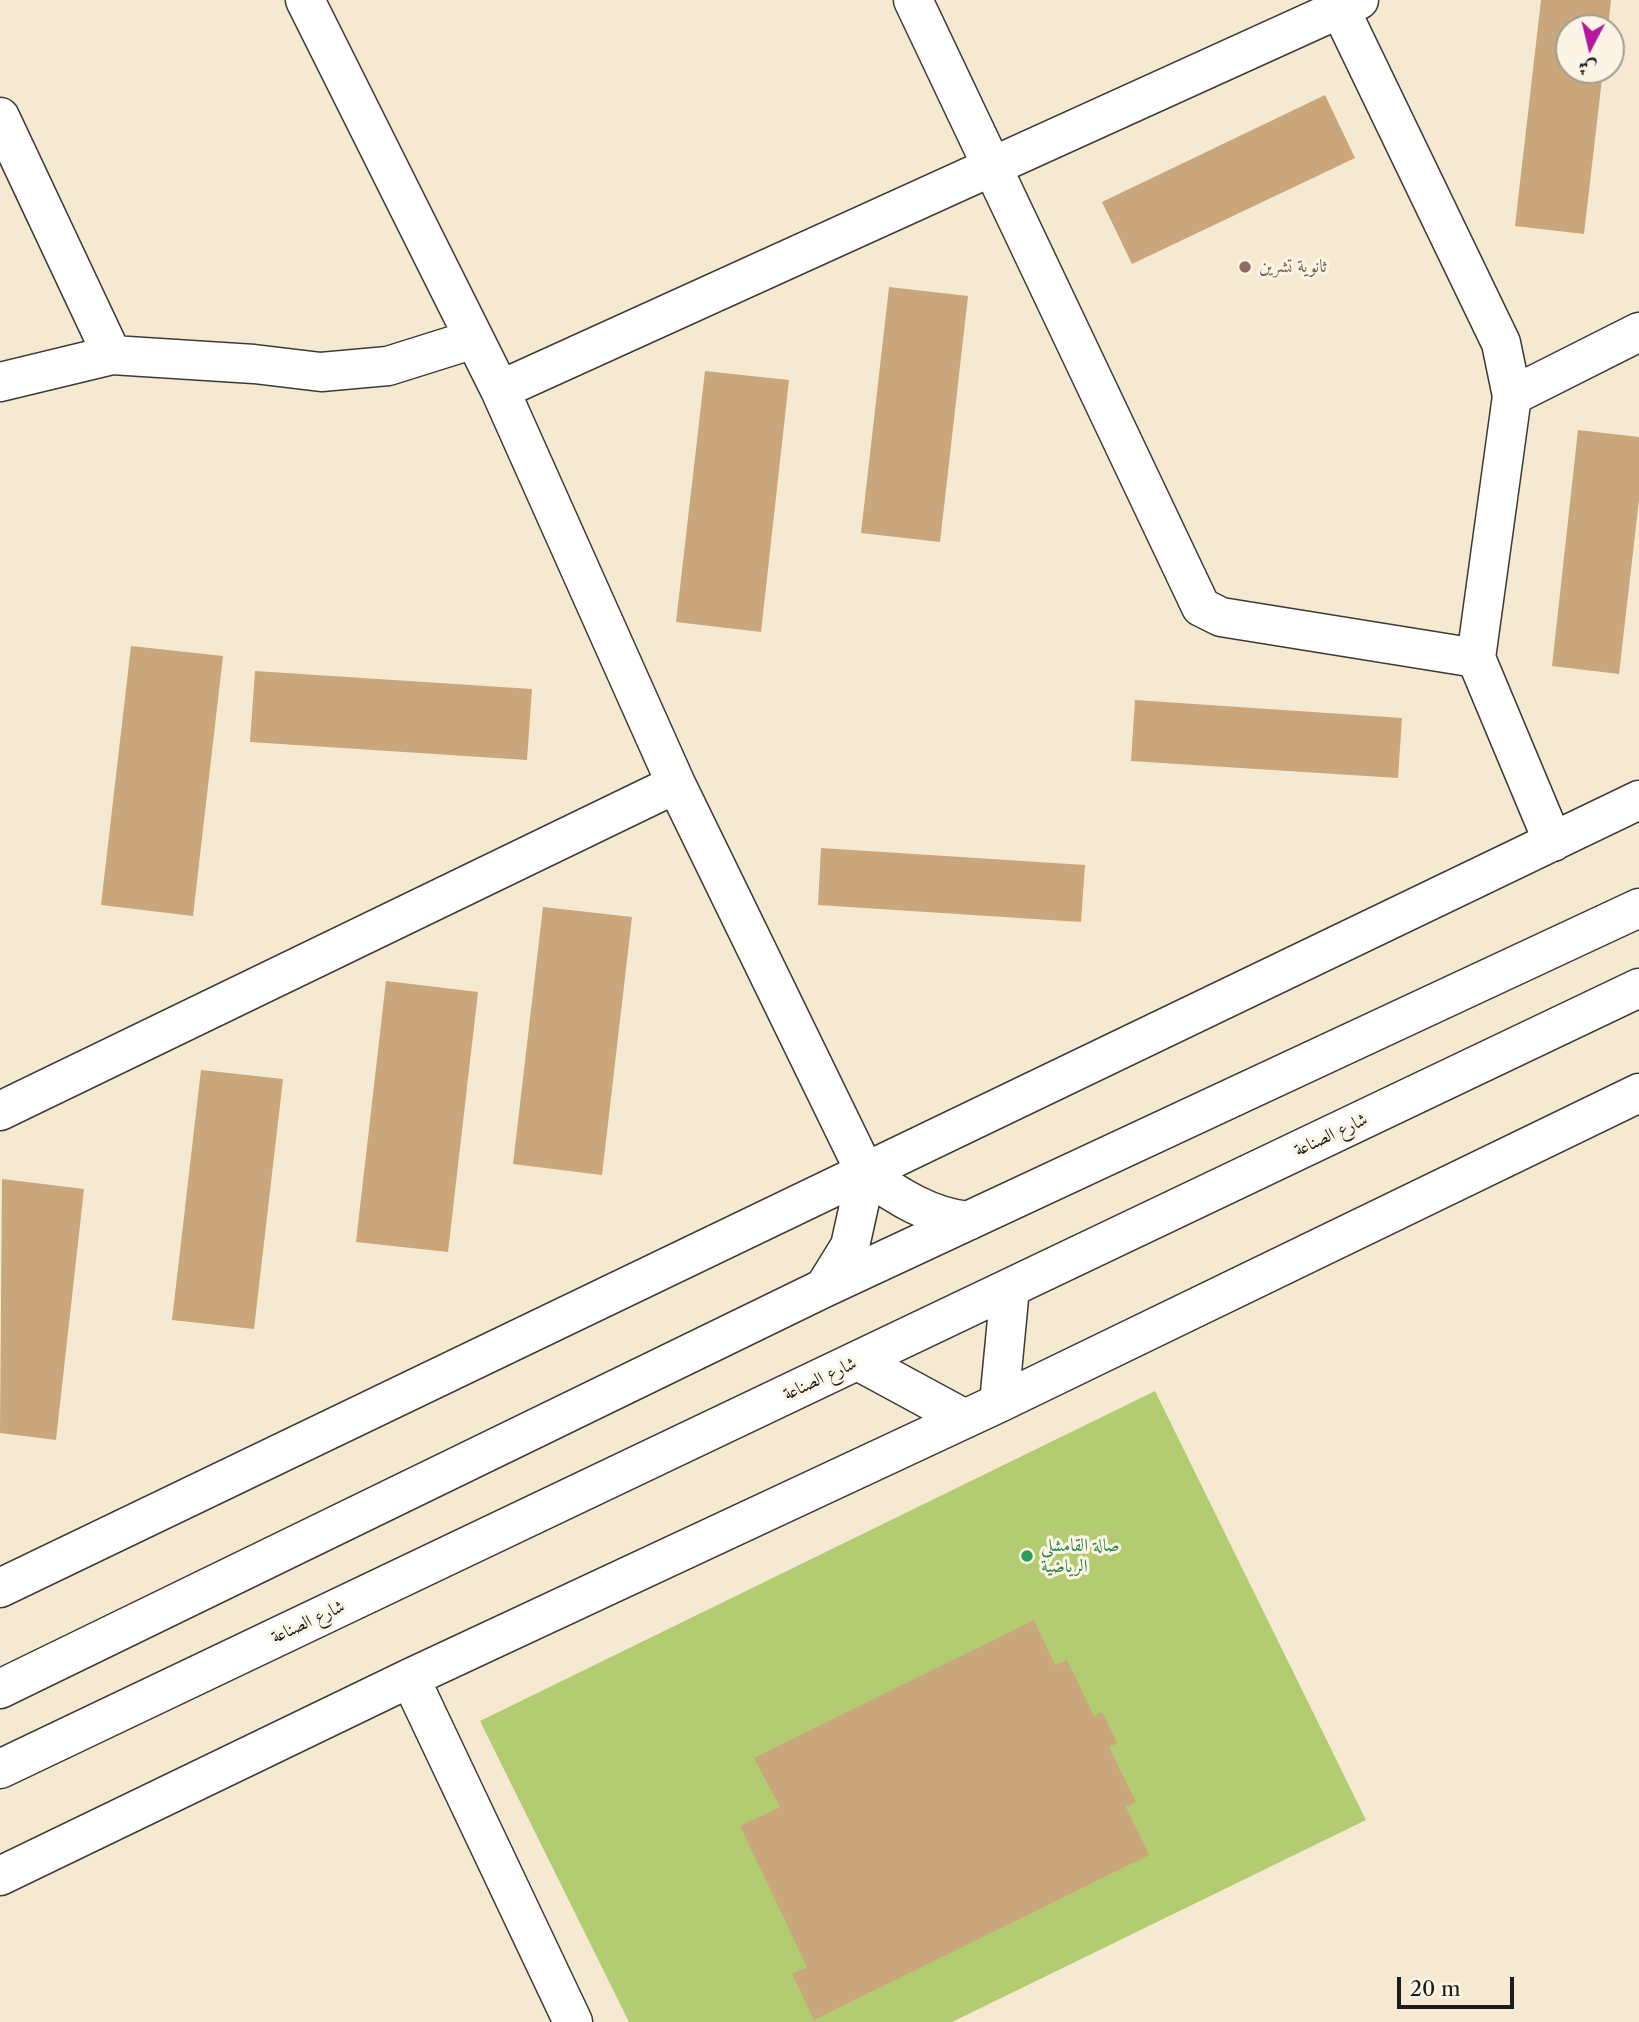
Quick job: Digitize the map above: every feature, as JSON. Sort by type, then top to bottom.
[{"type":"street","points":[[305,0],[500,390],[676,784],[866,1174],[919,1207],[948,1219],[968,1221]]},
{"type":"street","points":[[913,0],[989,166],[1201,607],[1221,617],[1476,658]]},
{"type":"street","points":[[500,390],[1350,4],[1501,343],[1512,396],[1476,658],[1553,842]]},
{"type":"street","points":[[0,117],[112,355]]},
{"type":"street","points":[[1512,396],[1639,332]]},
{"type":"street","points":[[0,382],[112,355],[254,364],[321,372],[388,366],[474,339]]},
{"type":"street","points":[[0,1111],[676,784]]},
{"type":"street","points":[[0,1588],[866,1174],[1639,800]]},
{"type":"street","points":[[0,1689],[824,1287],[1639,908]]},
{"type":"street","name":"شارع الصناعة","points":[[0,1769],[1639,988]]},
{"type":"street","points":[[0,1876],[410,1678],[999,1403],[1639,1093]]},
{"type":"street","points":[[824,1287],[850,1246],[866,1174]]},
{"type":"street","points":[[999,1403],[1010,1288]]},
{"type":"street","points":[[858,1361],[965,1419]]},
{"type":"street","points":[[410,1678],[573,2022]]},
{"type":"green space","name":"صالة القامشلي الرياضية","points":[[1155,1391],[1366,1820],[952,2022],[629,2022],[480,1721]]},
{"type":"building","points":[[1541,0],[1611,0],[1610,14],[1555,14],[1555,84],[1601,84],[1584,234],[1515,226]]},
{"type":"building","points":[[1325,95],[1355,158],[1132,264],[1102,202]]},
{"type":"building","points":[[889,287],[968,296],[940,542],[861,533]]},
{"type":"building","points":[[705,371],[789,380],[761,632],[676,622]]},
{"type":"building","points":[[1578,430],[1639,437],[1639,500],[1619,674],[1552,666]]},
{"type":"building","points":[[131,646],[223,656],[193,916],[101,905]]},
{"type":"building","points":[[255,671],[532,689],[527,760],[250,742]]},
{"type":"building","points":[[1135,700],[1402,718],[1398,778],[1131,761]]},
{"type":"building","points":[[821,848],[1085,865],[1081,922],[818,905]]},
{"type":"building","points":[[543,907],[632,917],[602,1175],[513,1164]]},
{"type":"building","points":[[386,981],[478,992],[448,1252],[356,1242]]},
{"type":"building","points":[[201,1070],[283,1079],[254,1329],[172,1320]]},
{"type":"building","points":[[2,1179],[84,1189],[56,1440],[0,1433]]},
{"type":"building","points":[[1034,1620],[1055,1665],[1067,1660],[1094,1716],[1102,1712],[1117,1743],[1109,1747],[1136,1802],[1126,1807],[1149,1855],[814,2020],[792,1974],[807,1967],[740,1826],[780,1807],[754,1758]]},
{"type":"place","name":"ثانوية تشرين","points":[[1245,267]]},
{"type":"place","name":"صالة القامشلي الرياضية","points":[[1027,1556]]}]
